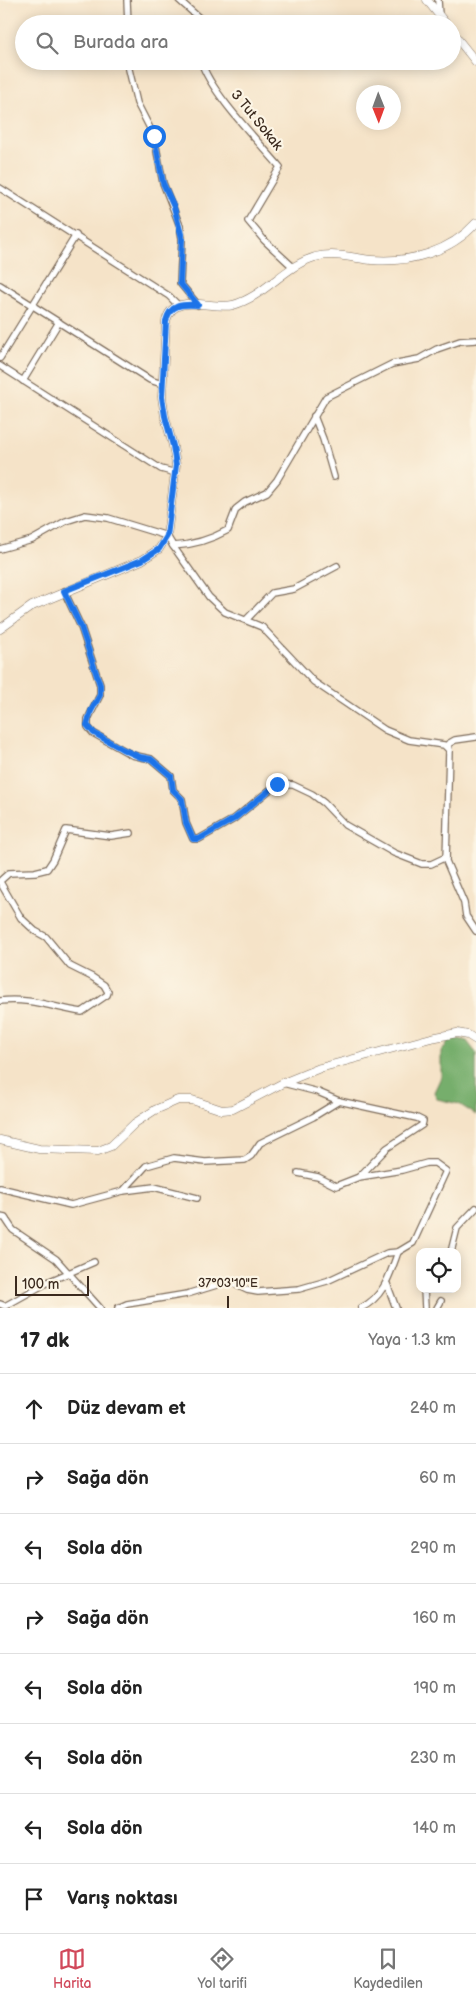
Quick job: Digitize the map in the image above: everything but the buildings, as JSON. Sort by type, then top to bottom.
[{"type":"street","points":[[127,0],[128,15]]},
{"type":"street","points":[[179,0],[196,15]]},
{"type":"street","points":[[427,0],[438,15]]},
{"type":"street","points":[[438,0],[439,15]]},
{"type":"street","points":[[461,43],[476,62]]},
{"type":"street","points":[[129,70],[137,103],[154,136],[163,183],[180,226],[182,238],[180,283],[198,305]]},
{"type":"street","name":"3 Tut Sokak","points":[[205,70],[223,99],[280,167],[248,221],[264,240],[293,267]]},
{"type":"street","points":[[0,188],[169,296],[178,305]]},
{"type":"street","points":[[0,629],[32,606],[142,560],[159,549],[167,536],[176,473],[175,456],[163,407],[162,384],[166,321],[170,311],[178,305],[221,307],[241,303],[251,298],[293,267],[327,255],[338,254],[386,260],[416,257],[448,245],[475,227]]},
{"type":"street","points":[[0,358],[76,235]]},
{"type":"street","points":[[0,285],[150,380],[162,384]]},
{"type":"street","points":[[23,381],[59,322]]},
{"type":"street","points":[[173,546],[189,545],[212,539],[228,530],[236,509],[245,502],[267,492],[277,480],[326,397],[392,364],[419,359],[437,349],[460,341],[476,340]]},
{"type":"street","points":[[0,366],[161,469],[176,473]]},
{"type":"street","points":[[314,416],[324,439],[334,477]]},
{"type":"street","points":[[0,550],[32,540],[66,521],[86,516],[108,518],[167,536],[209,597],[225,612],[262,627],[314,682],[385,730],[409,740],[444,745],[449,750]]},
{"type":"street","points":[[247,620],[272,593],[294,589],[337,566]]},
{"type":"street","points":[[64,591],[81,627],[100,685],[100,695],[88,719],[88,728],[127,752],[151,759],[171,776],[173,790],[182,799],[186,823],[193,839],[199,839],[234,819],[277,784],[285,784],[293,785],[312,794],[324,803],[345,825],[394,853],[422,864],[430,864],[446,857]]},
{"type":"street","points":[[476,737],[455,740],[448,744],[446,857],[464,903],[466,916],[476,931]]},
{"type":"street","points":[[0,1001],[33,1001],[82,1012],[107,995],[108,992],[104,985],[70,966],[46,937],[21,918],[0,882],[9,872],[36,872],[48,869],[66,830],[111,836],[131,833]]},
{"type":"street","points":[[0,1140],[39,1149],[98,1151],[111,1146],[135,1123],[155,1110],[178,1100],[192,1100],[222,1110],[233,1109],[283,1083],[320,1068],[431,1038],[457,1033],[476,1040]]},
{"type":"street","points":[[283,1083],[318,1092],[339,1101],[417,1118],[423,1121],[422,1125],[387,1148],[359,1178]]},
{"type":"street","points":[[123,1191],[146,1166],[174,1158],[204,1162],[245,1160],[251,1156],[260,1143],[313,1117],[339,1101]]},
{"type":"street","points":[[118,1308],[127,1304],[187,1294],[230,1282],[247,1290],[258,1292],[299,1289],[327,1282],[387,1253],[398,1252],[413,1243],[446,1171],[435,1163],[427,1163],[359,1178],[336,1186],[318,1177],[298,1173]]},
{"type":"street","points":[[0,1188],[71,1205],[123,1191],[154,1187],[197,1198]]},
{"type":"street","points":[[452,1248],[457,1228],[476,1208]]},
{"type":"street","points":[[0,1217],[4,1218],[13,1230],[56,1259],[100,1308]]},
{"type":"street","points":[[361,1308],[371,1304],[386,1284],[398,1252]]},
{"type":"street","points":[[0,1304],[5,1306],[50,1281],[94,1262]]},
{"type":"street","points":[[386,1284],[396,1308]]},
{"type":"street","points":[[424,1293],[425,1308]]},
{"type":"street","points":[[437,1308],[441,1301]]},
{"type":"green space","points":[[450,1037],[467,1041],[476,1053],[476,1115],[459,1104],[437,1099],[434,1092],[441,1077],[441,1051]]},
{"type":"route","points":[[154,136],[163,183],[180,226],[182,238],[180,283],[198,305],[178,305],[170,311],[166,321],[162,397],[176,465],[167,536],[159,549],[142,560],[64,591],[81,627],[93,669],[100,685],[100,695],[91,711],[87,725],[94,733],[132,755],[151,759],[171,776],[173,790],[182,799],[186,823],[193,839],[199,839],[234,819],[277,784]]}]
